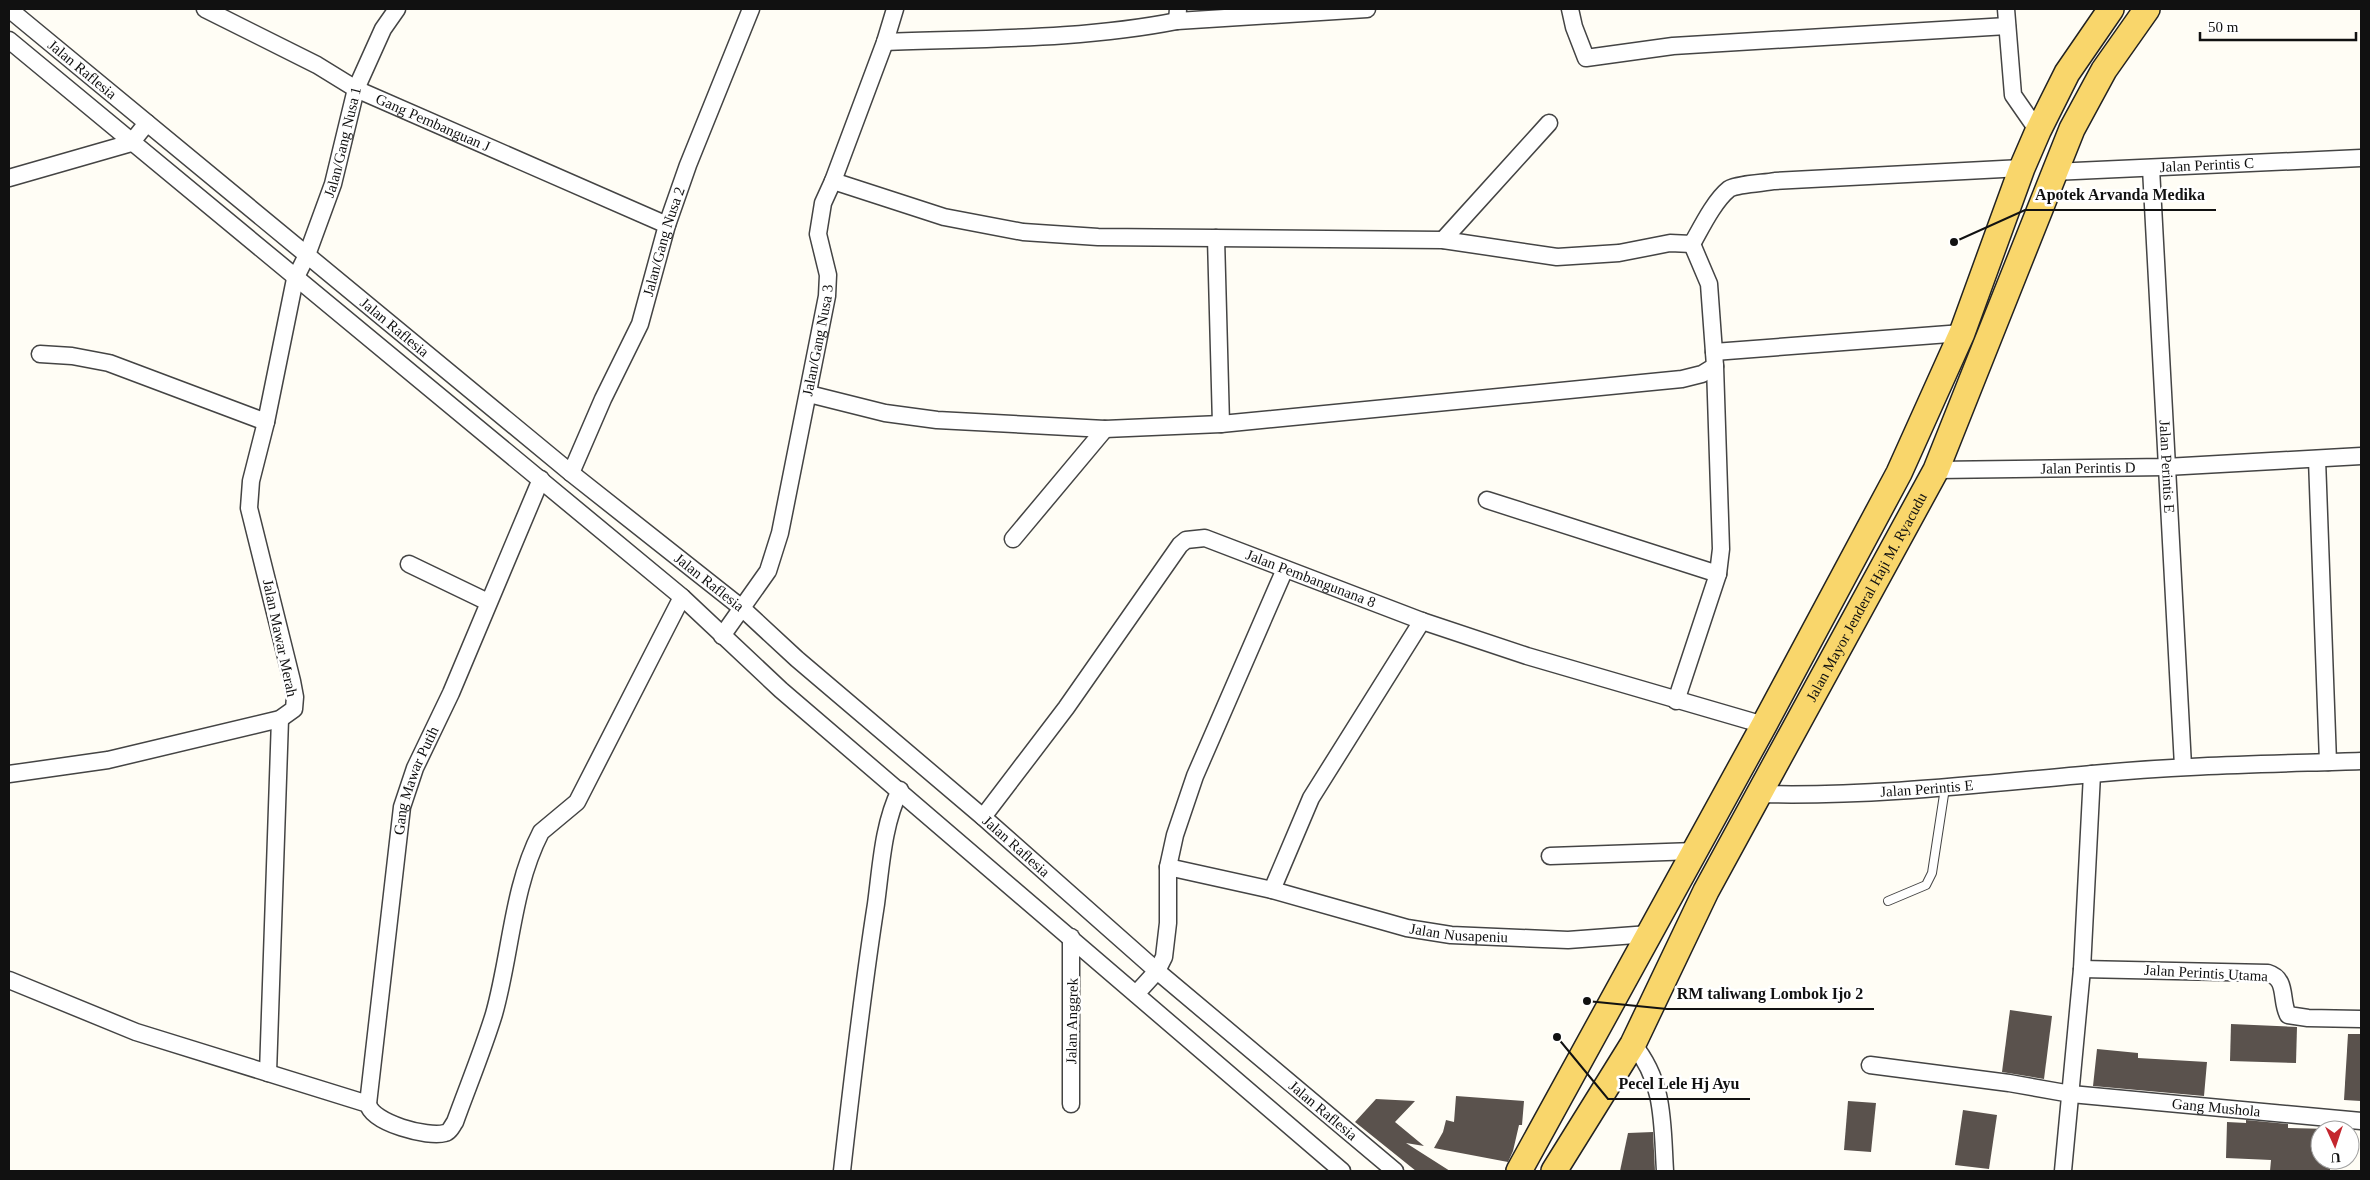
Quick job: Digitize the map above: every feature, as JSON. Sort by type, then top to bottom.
[{"type":"main road","name":"Jalan Mayor Jenderal Haji M. Ryacudu","points":[[1519,1171],[1695,852],[1899,473],[1962,332],[2022,168],[2038,131],[2067,73],[2111,9]]},
{"type":"main road","name":"Jalan Mayor Jenderal Haji M. Ryacudu","points":[[1554,1171],[1633,1044],[1706,891],[1936,470],[1985,350],[2053,172],[2099,78],[2147,9]]},
{"type":"main road","points":[[1695,852],[1702,860],[1712,862],[1736,821],[1756,801]]},
{"type":"main road","points":[[1652,928],[1669,914],[1691,876],[1702,877],[1706,891]]},
{"type":"street","name":"Jalan Raflesia","points":[[9,9],[307,257],[741,612],[983,817],[1155,973],[1395,1171]]},
{"type":"street","name":"Gang Pembanguan J","points":[[205,9],[222,13],[356,89],[667,225]]},
{"type":"street","name":"Jalan/Gang Nusa 1","points":[[296,277],[307,257],[332,184],[356,89],[383,29],[397,9]]},
{"type":"street","name":"Jalan/Gang Nusa 2","points":[[571,473],[603,398],[640,324],[667,225],[688,165],[751,9]]},
{"type":"street","name":"Jalan/Gang Nusa 3","points":[[723,634],[741,612],[768,571],[777,543],[809,394],[828,275],[818,234],[818,223],[823,203],[885,42],[895,9]]},
{"type":"street","points":[[885,42],[1056,36],[1139,28],[1178,15],[1368,9]]},
{"type":"street","points":[[1570,9],[1574,27],[1586,58],[1673,46],[2007,26]]},
{"type":"street","points":[[2006,9],[2013,94],[2038,131]]},
{"type":"street","name":"Jalan Raflesia","points":[[9,40],[594,521],[723,634],[781,690],[1137,992],[1342,1171]]},
{"type":"street","points":[[1443,240],[1549,123]]},
{"type":"street","points":[[9,178],[132,141],[146,124]]},
{"type":"street","name":"Jalan Perintis C","points":[[2053,172],[2361,158]]},
{"type":"street","points":[[1692,244],[1708,215],[1730,189],[1775,181],[2022,168]]},
{"type":"street","name":"Jalan Perintis E","points":[[2151,168],[2183,766]]},
{"type":"street","points":[[833,181],[944,217],[1023,232],[1098,237],[1443,240],[1557,257],[1619,253],[1670,243],[1692,244]]},
{"type":"street","points":[[1216,238],[1221,424]]},
{"type":"street","points":[[1676,700],[1718,574],[1722,549],[1715,359],[1709,284],[1692,244]]},
{"type":"street","name":"Jalan Mawar Merah","points":[[9,774],[108,760],[280,719],[294,709],[295,698],[249,508],[251,481],[266,422],[296,277]]},
{"type":"street","points":[[809,394],[885,412],[937,420],[1105,429],[1221,424],[1682,379],[1702,374],[1715,359],[1962,332]]},
{"type":"street","points":[[40,354],[72,356],[109,362],[266,422]]},
{"type":"street","points":[[1013,539],[1105,429]]},
{"type":"street","name":"Jalan Perintis D","points":[[1936,470],[2166,466],[2361,456]]},
{"type":"street","points":[[2316,459],[2328,762]]},
{"type":"street","name":"Gang Mawar Putih","points":[[368,1104],[402,808],[415,768],[451,693],[541,479]]},
{"type":"street","points":[[1487,500],[1718,574]]},
{"type":"street","points":[[594,521],[604,501]]},
{"type":"street","name":"Jalan Pembangunana 8","points":[[983,817],[1066,708],[1180,545],[1186,540],[1205,538],[1422,622],[1527,656],[1764,725]]},
{"type":"street","points":[[409,564],[488,602]]},
{"type":"street","points":[[1137,992],[1155,973],[1164,957],[1168,923],[1168,867],[1175,835],[1195,776],[1286,569]]},
{"type":"street","points":[[9,980],[136,1032],[368,1104],[372,1112],[385,1122],[417,1131],[443,1134],[452,1127],[494,1013],[524,877],[538,839],[545,829],[577,802],[682,597]]},
{"type":"street","points":[[1272,890],[1311,798],[1422,622]]},
{"type":"street","points":[[268,1073],[280,719]]},
{"type":"street","name":"Jalan Perintis E","points":[[1756,801],[1799,796],[1945,788],[2183,766],[2361,761]]},
{"type":"street","points":[[2063,1171],[2082,969],[2092,774]]},
{"type":"street","points":[[842,1171],[862,991],[892,807],[900,790]]},
{"type":"street","points":[[1550,856],[1695,852]]},
{"type":"street","name":"Jalan Nusapeniu","points":[[1168,867],[1272,890],[1407,928],[1451,934],[1568,940],[1652,928]]},
{"type":"street","name":"Jalan Anggrek","points":[[1071,937],[1071,1104]]},
{"type":"street","name":"Jalan Perintis Utama","points":[[2082,969],[2268,973],[2274,975],[2280,981],[2284,1007],[2288,1015],[2308,1018],[2361,1019]]},
{"type":"street","points":[[1633,1044],[1646,1059],[1660,1097],[1664,1171]]},
{"type":"street","name":"Gang Mushola","points":[[1870,1065],[2009,1083],[2071,1094],[2361,1121]]},
{"type":"lane","points":[[1888,901],[1926,885],[1932,873],[1945,788]]},
{"type":"building","points":[[2010,1010],[2052,1016],[2044,1079],[2002,1072]]},
{"type":"building","points":[[2231,1024],[2297,1027],[2296,1063],[2230,1061]]},
{"type":"building","points":[[2348,1034],[2361,1034],[2361,1101],[2344,1100]]},
{"type":"building","points":[[2097,1049],[2138,1053],[2138,1058],[2207,1062],[2204,1096],[2093,1086]]},
{"type":"building","points":[[1456,1096],[1524,1101],[1522,1125],[1519,1125],[1513,1151],[1508,1162],[1434,1148],[1443,1132],[1446,1120],[1454,1122]]},
{"type":"building","points":[[1376,1099],[1415,1101],[1395,1122],[1424,1146],[1406,1143],[1450,1171],[1416,1171],[1355,1122]]},
{"type":"building","points":[[1848,1101],[1876,1103],[1871,1152],[1844,1150]]},
{"type":"building","points":[[1963,1110],[1997,1115],[1989,1169],[1955,1165]]},
{"type":"building","points":[[2246,1120],[2288,1124],[2288,1128],[2310,1129],[2310,1170],[2330,1171],[2270,1171],[2271,1160],[2226,1158],[2227,1122],[2246,1123]]},
{"type":"building","points":[[1653,1132],[1655,1171],[1620,1171],[1628,1133]]},
{"type":"place","name":"Apotek Arvanda Medika","points":[[1954,242]]},
{"type":"place","name":"RM taliwang Lombok Ijo 2","points":[[1587,1001]]},
{"type":"place","name":"Pecel Lele Hj Ayu","points":[[1557,1037]]}]
